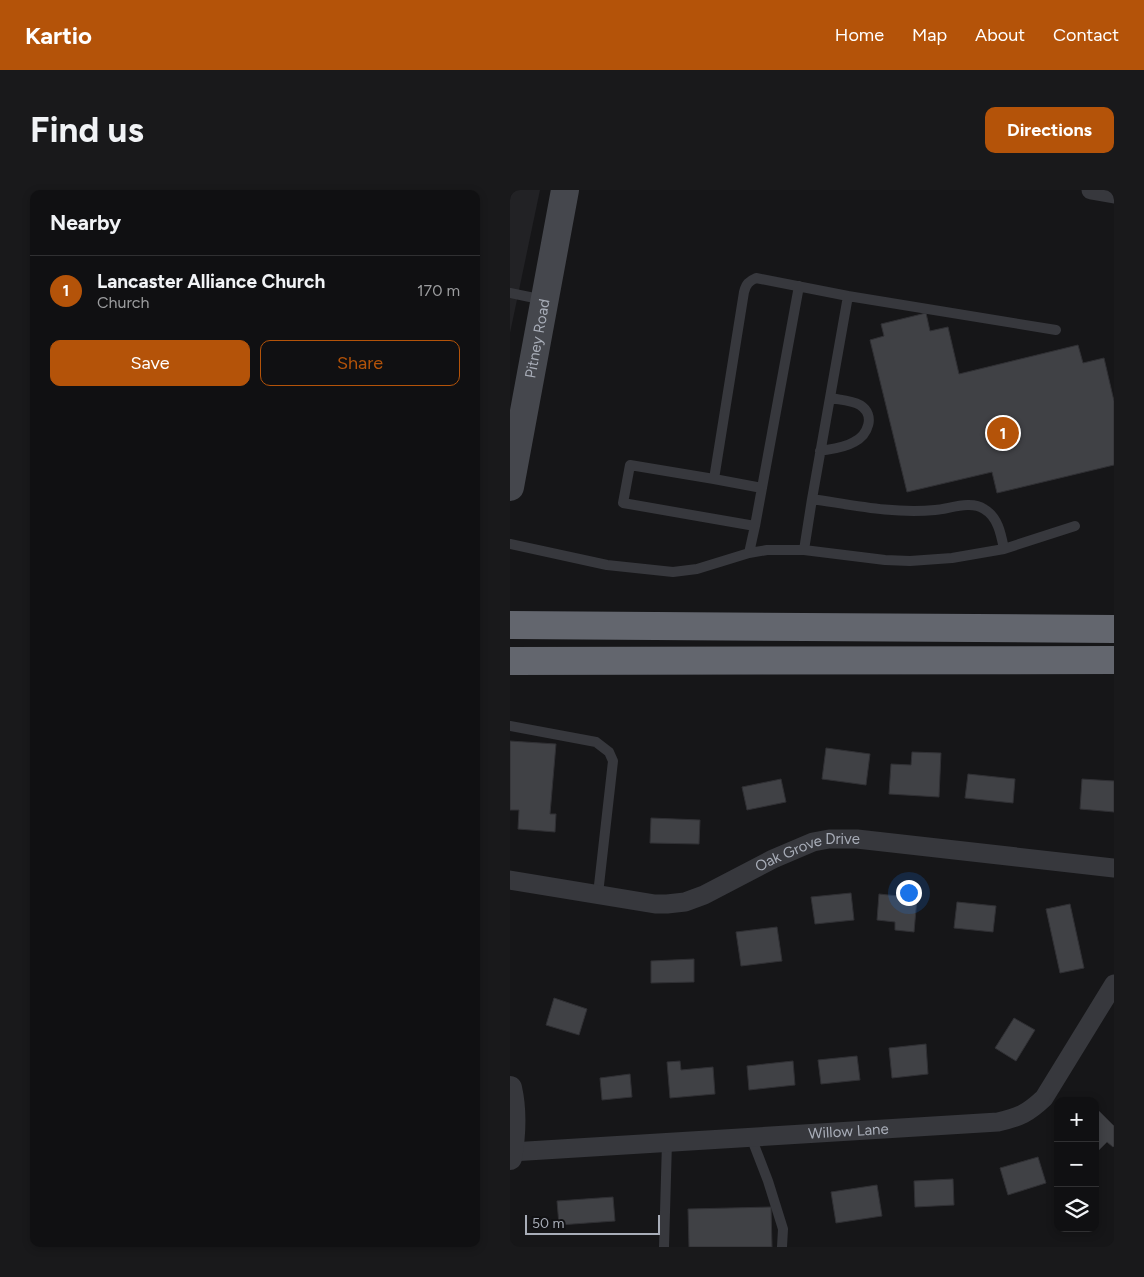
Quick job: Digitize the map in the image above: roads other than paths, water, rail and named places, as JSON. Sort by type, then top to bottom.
[{"type":"highway","points":[[510,625],[1106,629]]},
{"type":"highway","points":[[510,661],[1114,660]]},
{"type":"main road","name":"Pitney Road","points":[[510,487],[565,190]]},
{"type":"street","points":[[1091,190],[1114,194]]},
{"type":"street","name":"Oak Grove Drive","points":[[510,880],[655,904],[685,902],[704,895],[773,859],[812,842],[829,839],[857,839],[1106,867]]},
{"type":"street","points":[[1106,867],[1114,882]]},
{"type":"street","name":"Willow Lane","points":[[510,1155],[666,1142],[998,1122],[1018,1117],[1029,1111],[1044,1098],[1114,984]]},
{"type":"street","points":[[510,1088],[513,1100],[513,1134],[510,1155]]},
{"type":"lane","points":[[714,479],[746,286],[756,278],[848,296],[1056,330]]},
{"type":"lane","points":[[750,553],[799,286]]},
{"type":"lane","points":[[510,293],[545,300]]},
{"type":"lane","points":[[804,550],[848,296]]},
{"type":"lane","points":[[820,451],[853,443],[866,433],[869,426],[868,414],[864,408],[852,402],[830,398]]},
{"type":"lane","points":[[755,526],[623,503],[630,465],[762,488]]},
{"type":"lane","points":[[812,499],[908,512],[979,506],[985,509],[996,522],[1004,549]]},
{"type":"lane","points":[[510,544],[607,565],[673,572],[697,569],[750,553],[767,550],[804,550],[885,560],[910,561],[952,558],[1004,549],[1075,526]]},
{"type":"lane","points":[[510,726],[596,742],[609,752],[613,761],[598,894]]},
{"type":"lane","points":[[751,1137],[768,1180],[783,1229],[782,1247]]},
{"type":"lane","points":[[664,1247],[666,1142]]},
{"type":"place","name":"Lancaster Alliance Church","points":[[1003,433]]}]
